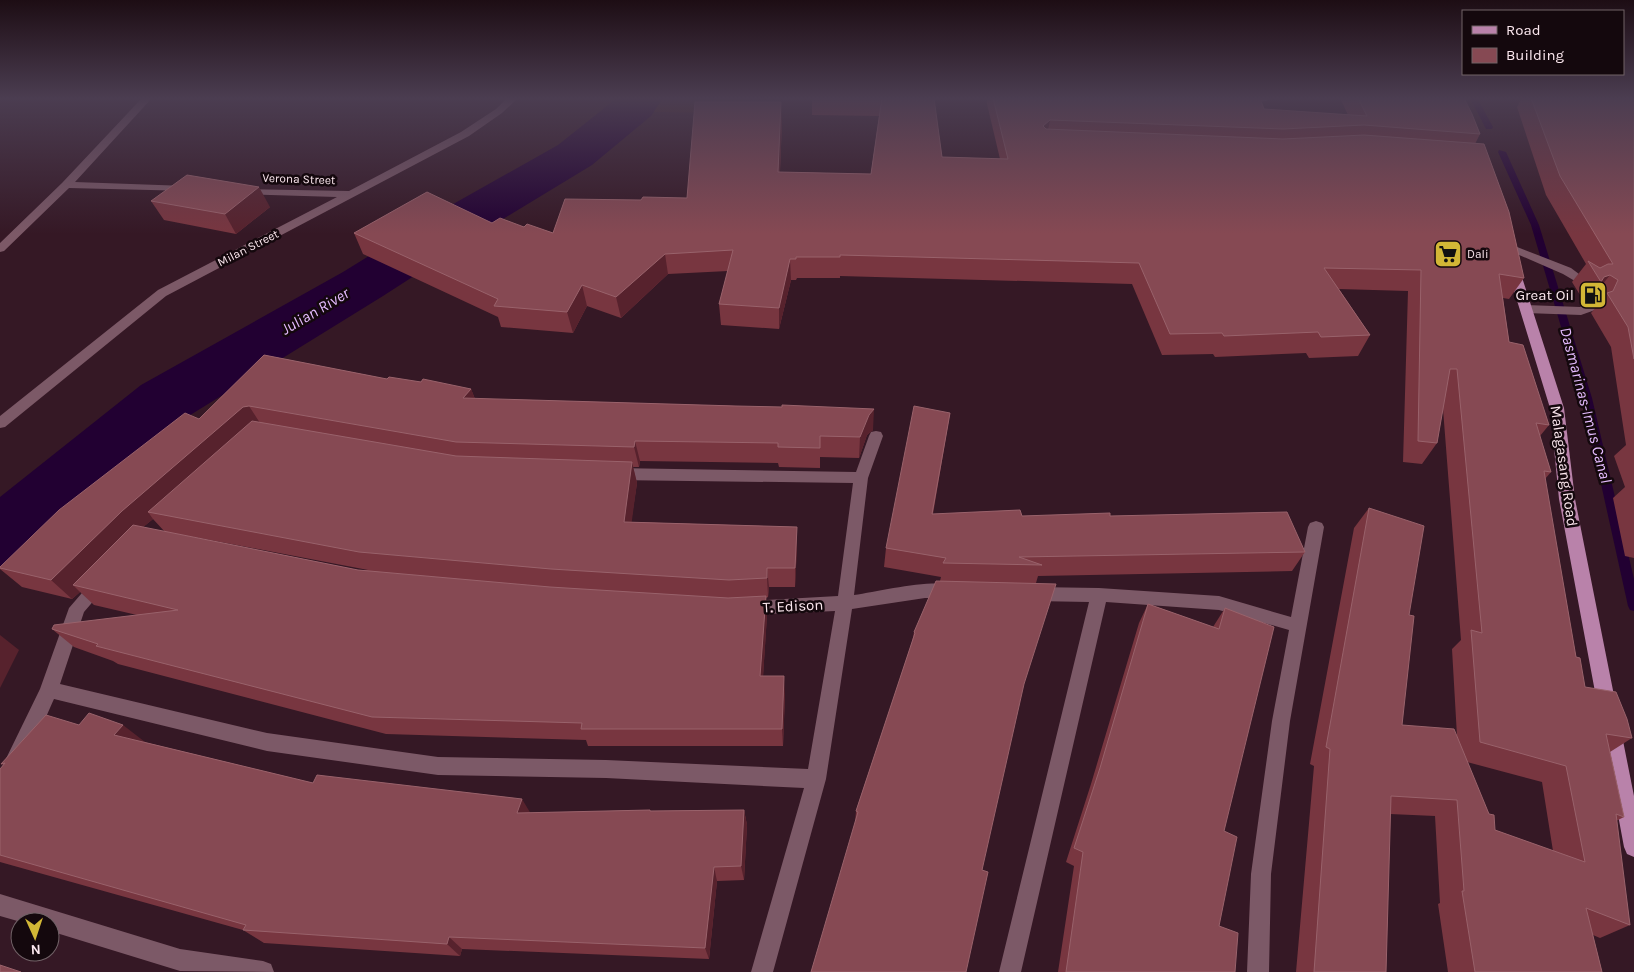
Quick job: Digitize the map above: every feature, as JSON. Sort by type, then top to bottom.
[{"type":"main road","name":"Malagasang Road","points":[[1505,239],[1557,408],[1567,499],[1634,847]]},
{"type":"street","points":[[0,249],[66,185],[105,143]]},
{"type":"street","name":"Milan Street","points":[[0,423],[162,293],[447,143]]},
{"type":"street","points":[[66,185],[194,189]]},
{"type":"street","name":"Verona Street","points":[[234,191],[352,194]]},
{"type":"street","points":[[1505,239],[1567,270],[1585,283]]},
{"type":"street","points":[[1526,309],[1580,311],[1591,307],[1594,301]]},
{"type":"street","points":[[762,972],[816,779],[845,603],[861,478],[876,436]]},
{"type":"street","points":[[600,474],[697,477],[861,478]]},
{"type":"street","points":[[1258,972],[1261,874],[1281,721],[1316,527]]},
{"type":"street","points":[[0,786],[10,773],[49,690],[77,608],[109,576]]},
{"type":"street","name":"T. Edison","points":[[731,608],[845,603],[925,591],[964,592]]},
{"type":"street","points":[[1021,593],[1098,595],[1219,603],[1299,626]]},
{"type":"street","points":[[1010,972],[1098,595]]},
{"type":"street","points":[[49,690],[267,742],[438,766],[606,769],[816,779]]},
{"type":"street","points":[[0,905],[180,960],[263,972]]},
{"type":"building","points":[[692,143],[779,143],[778,172],[871,174],[875,143],[940,143],[942,157],[1008,159],[1004,143],[1484,144],[1509,212],[1524,278],[1499,274],[1509,342],[1523,345],[1549,425],[1536,423],[1551,472],[1544,471],[1576,657],[1580,658],[1585,687],[1616,692],[1627,719],[1632,738],[1606,734],[1624,817],[1616,814],[1630,925],[1586,908],[1602,972],[1475,972],[1462,891],[1464,891],[1457,800],[1391,796],[1386,972],[1314,972],[1330,749],[1326,747],[1369,508],[1424,526],[1409,615],[1414,616],[1402,725],[1454,729],[1489,814],[1494,815],[1495,830],[1585,862],[1566,766],[1480,742],[1471,630],[1482,633],[1457,369],[1450,369],[1437,443],[1418,441],[1421,270],[1324,268],[1370,335],[1321,337],[1318,332],[1224,336],[1222,333],[1170,334],[1139,263],[840,255],[840,257],[796,257],[796,259],[790,259],[779,308],[719,304],[733,250],[665,254],[616,297],[582,285],[567,312],[494,306],[498,299],[354,233],[427,192],[492,223],[500,218],[524,227],[527,224],[553,233],[565,199],[641,200],[643,197],[687,198]]},
{"type":"building","points":[[1548,143],[1634,143],[1634,359],[1628,327],[1607,293],[1613,291],[1618,280],[1610,275],[1604,277],[1601,282],[1588,261],[1600,268],[1613,264],[1560,176]]},
{"type":"building","points":[[187,175],[259,187],[225,214],[151,201]]},
{"type":"building","points":[[264,355],[387,379],[389,377],[421,382],[423,379],[471,389],[463,398],[736,406],[782,407],[782,405],[874,409],[869,415],[860,437],[820,436],[820,448],[778,447],[778,443],[635,441],[634,447],[456,442],[249,406],[243,407],[122,511],[51,580],[0,568],[59,510],[185,413],[199,419]]},
{"type":"building","points":[[914,406],[950,413],[932,514],[1020,510],[1022,516],[1110,513],[1110,516],[1287,512],[1305,552],[1019,557],[1042,565],[943,563],[946,558],[886,548]]},
{"type":"building","points":[[252,421],[456,456],[632,462],[624,522],[797,527],[795,568],[767,568],[767,578],[729,580],[551,569],[359,552],[148,512]]},
{"type":"building","points":[[133,525],[358,570],[550,587],[728,598],[766,596],[760,676],[784,676],[782,729],[581,729],[582,723],[372,717],[96,646],[98,644],[52,629],[54,625],[178,610],[73,585]]},
{"type":"building","points":[[936,581],[1056,584],[1024,684],[982,870],[988,872],[966,972],[811,972],[858,812],[856,811],[914,632]]},
{"type":"building","points":[[1148,604],[1219,629],[1225,608],[1274,627],[1224,831],[1237,837],[1219,926],[1238,933],[1235,972],[1066,972],[1083,852],[1074,848],[1100,768]]},
{"type":"building","points":[[89,713],[123,725],[114,735],[313,783],[317,775],[522,799],[517,813],[744,810],[741,866],[714,867],[705,948],[449,937],[447,944],[243,930],[246,925],[0,855],[0,769],[5,763],[1,764],[46,715],[79,725]]},
{"type":"building","points":[[0,965],[21,972],[0,972]]},
{"type":"waterway","name":"Julian River","points":[[0,539],[164,401],[363,284],[474,214],[575,155],[589,143]]},
{"type":"waterway","name":"Dasmarinas-Imus Canal","points":[[1502,152],[1535,225],[1587,398],[1634,606]]},
{"type":"place","name":"Dali","points":[[1448,254]]},
{"type":"place","name":"Great Oil","points":[[1593,295]]}]
